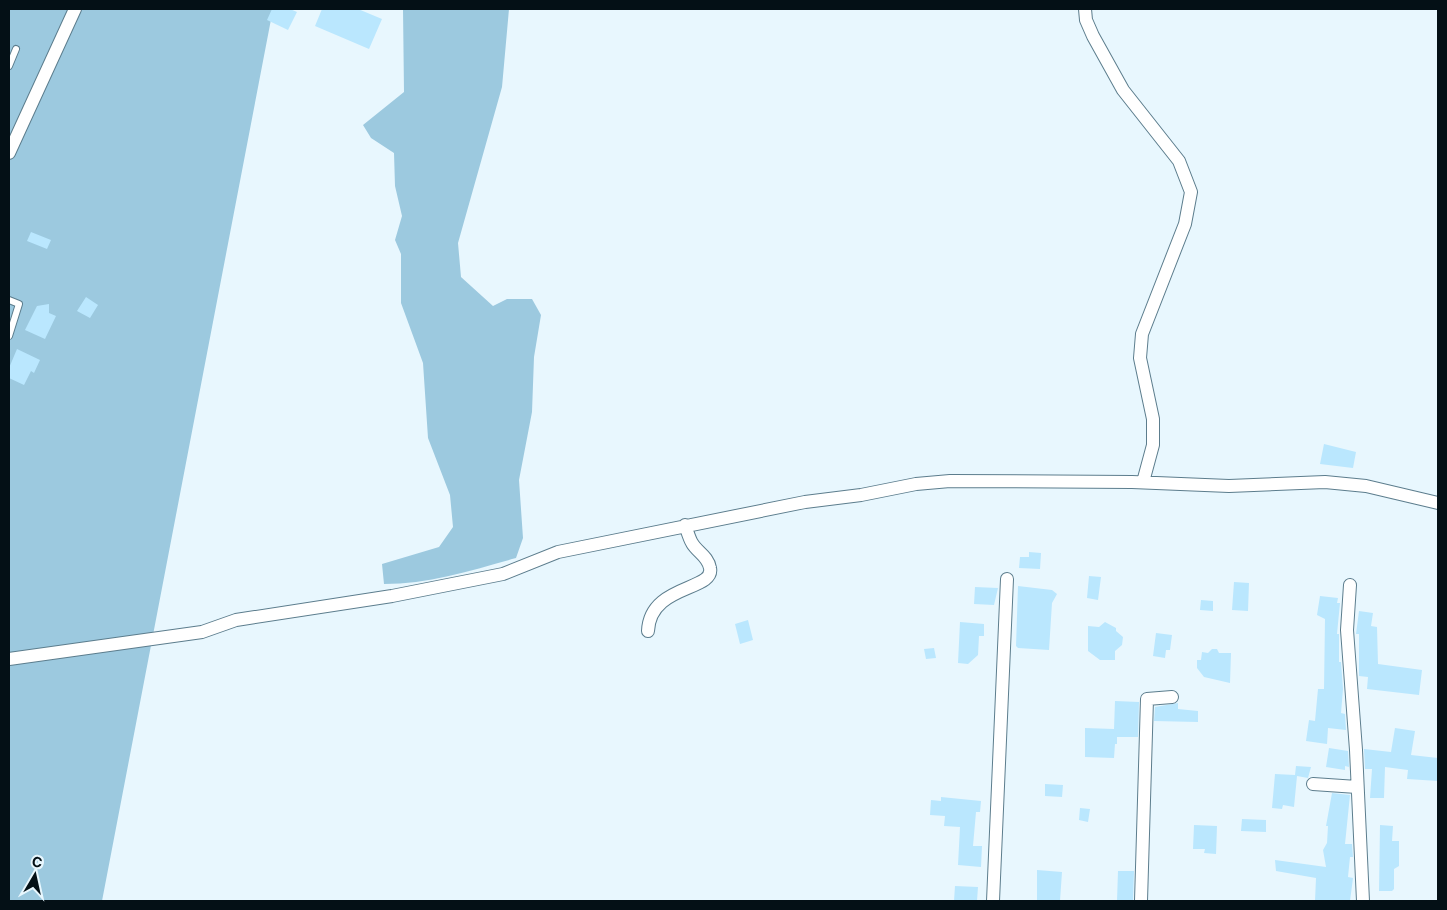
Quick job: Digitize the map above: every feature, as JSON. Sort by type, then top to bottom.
[{"type":"street","points":[[9,153],[75,9]]},
{"type":"street","points":[[1086,9],[1086,20],[1093,36],[1123,90],[1179,160],[1191,192],[1185,224],[1142,334],[1141,366],[1153,428],[1153,445],[1143,482]]},
{"type":"street","points":[[9,659],[202,632],[236,620],[392,596],[503,574],[558,552],[805,502],[861,495],[916,484],[950,481],[1143,482],[1229,486],[1325,482],[1366,486],[1438,503]]},
{"type":"street","points":[[648,631],[652,614],[665,599],[709,577],[709,564],[692,544],[685,525]]},
{"type":"street","points":[[993,901],[1007,579]]},
{"type":"street","points":[[1350,585],[1347,630],[1352,681],[1363,901]]},
{"type":"street","points":[[1141,901],[1147,699],[1172,697]]},
{"type":"street","points":[[1313,784],[1357,787]]},
{"type":"lane","points":[[9,66],[16,49]]},
{"type":"lane","points":[[9,300],[19,304],[9,338]]},
{"type":"shaded area","points":[[9,9],[273,9],[102,901],[9,901]]},
{"type":"shaded area","points":[[403,9],[509,9],[502,87],[458,243],[461,277],[493,306],[507,299],[532,299],[541,315],[534,357],[532,412],[519,480],[523,538],[516,558],[434,579],[384,584],[382,564],[439,547],[453,527],[450,495],[428,438],[423,363],[401,303],[401,254],[395,240],[402,216],[395,186],[394,153],[371,138],[363,125],[404,92]]},
{"type":"building","points":[[272,9],[290,9],[297,12],[288,30],[267,20]]},
{"type":"building","points":[[322,9],[358,9],[382,19],[369,49],[315,26]]},
{"type":"building","points":[[31,232],[51,240],[47,249],[27,241]]},
{"type":"building","points":[[86,297],[98,305],[90,318],[77,311]]},
{"type":"building","points":[[49,304],[49,313],[56,316],[45,339],[25,330],[37,306]]},
{"type":"building","points":[[17,349],[40,360],[34,373],[31,371],[24,385],[9,378],[9,368]]},
{"type":"building","points":[[1324,444],[1356,452],[1353,468],[1320,464]]},
{"type":"building","points":[[1029,552],[1041,553],[1040,569],[1019,568],[1020,557],[1029,557]]},
{"type":"building","points":[[1089,576],[1101,577],[1098,600],[1087,598]]},
{"type":"building","points":[[1234,582],[1249,583],[1248,611],[1232,610]]},
{"type":"building","points":[[1018,586],[1052,590],[1057,594],[1052,603],[1049,650],[1018,648],[1016,646]]},
{"type":"building","points":[[975,587],[998,588],[994,605],[974,604]]},
{"type":"building","points":[[1320,596],[1338,598],[1337,603],[1340,603],[1337,634],[1339,634],[1339,662],[1341,662],[1343,689],[1341,713],[1345,714],[1346,730],[1328,728],[1327,744],[1306,741],[1309,720],[1315,721],[1318,689],[1324,689],[1325,619],[1317,615]]},
{"type":"building","points":[[1201,600],[1213,601],[1213,611],[1200,610]]},
{"type":"building","points":[[1359,611],[1373,613],[1371,626],[1377,627],[1378,664],[1422,670],[1419,695],[1367,689],[1368,677],[1359,676],[1359,634],[1356,634]]},
{"type":"building","points":[[748,620],[753,640],[740,644],[735,624]]},
{"type":"building","points":[[960,622],[984,624],[984,636],[979,636],[978,655],[968,664],[958,663]]},
{"type":"building","points":[[1105,622],[1116,628],[1116,631],[1123,637],[1122,645],[1115,651],[1115,660],[1100,660],[1088,651],[1088,626],[1099,627]]},
{"type":"building","points":[[1156,633],[1172,635],[1170,650],[1166,650],[1165,658],[1153,656]]},
{"type":"building","points":[[934,648],[936,658],[926,659],[924,649]]},
{"type":"building","points":[[1212,649],[1217,649],[1219,653],[1231,653],[1230,683],[1204,677],[1197,668],[1197,660],[1201,660],[1202,652],[1208,653]]},
{"type":"building","points":[[1115,701],[1139,702],[1138,737],[1117,737],[1114,758],[1085,757],[1085,728],[1114,729]]},
{"type":"building","points":[[1178,703],[1178,709],[1198,711],[1198,722],[1154,721],[1155,707]]},
{"type":"building","points":[[1395,728],[1415,731],[1411,755],[1438,758],[1438,781],[1407,779],[1408,770],[1385,767],[1384,798],[1370,798],[1372,769],[1365,769],[1364,749],[1391,752]]},
{"type":"building","points":[[1329,748],[1348,751],[1349,767],[1345,766],[1345,770],[1326,767]]},
{"type":"building","points":[[1296,766],[1311,767],[1308,778],[1297,776],[1294,807],[1283,805],[1282,809],[1272,808],[1275,774],[1295,775]]},
{"type":"building","points":[[1045,784],[1063,785],[1062,797],[1045,796]]},
{"type":"building","points":[[1332,793],[1350,795],[1345,844],[1352,844],[1353,857],[1350,857],[1348,877],[1353,878],[1350,901],[1315,901],[1316,878],[1276,871],[1275,860],[1326,867],[1323,850],[1327,843],[1328,826],[1326,826]]},
{"type":"building","points":[[941,797],[981,801],[980,812],[976,812],[973,846],[982,846],[981,867],[958,865],[960,827],[944,826],[945,816],[930,815],[931,800],[941,801]]},
{"type":"building","points":[[1080,808],[1090,809],[1088,822],[1079,820]]},
{"type":"building","points":[[1242,819],[1266,820],[1266,832],[1241,831]]},
{"type":"building","points":[[1194,825],[1217,826],[1216,854],[1204,853],[1205,849],[1193,849]]},
{"type":"building","points":[[1380,825],[1393,826],[1392,841],[1399,841],[1399,866],[1394,869],[1394,889],[1392,891],[1379,891]]},
{"type":"building","points":[[1037,870],[1062,872],[1060,901],[1037,901]]},
{"type":"building","points":[[1118,871],[1134,871],[1133,901],[1117,901]]},
{"type":"building","points":[[955,886],[978,887],[977,901],[954,901]]}]
